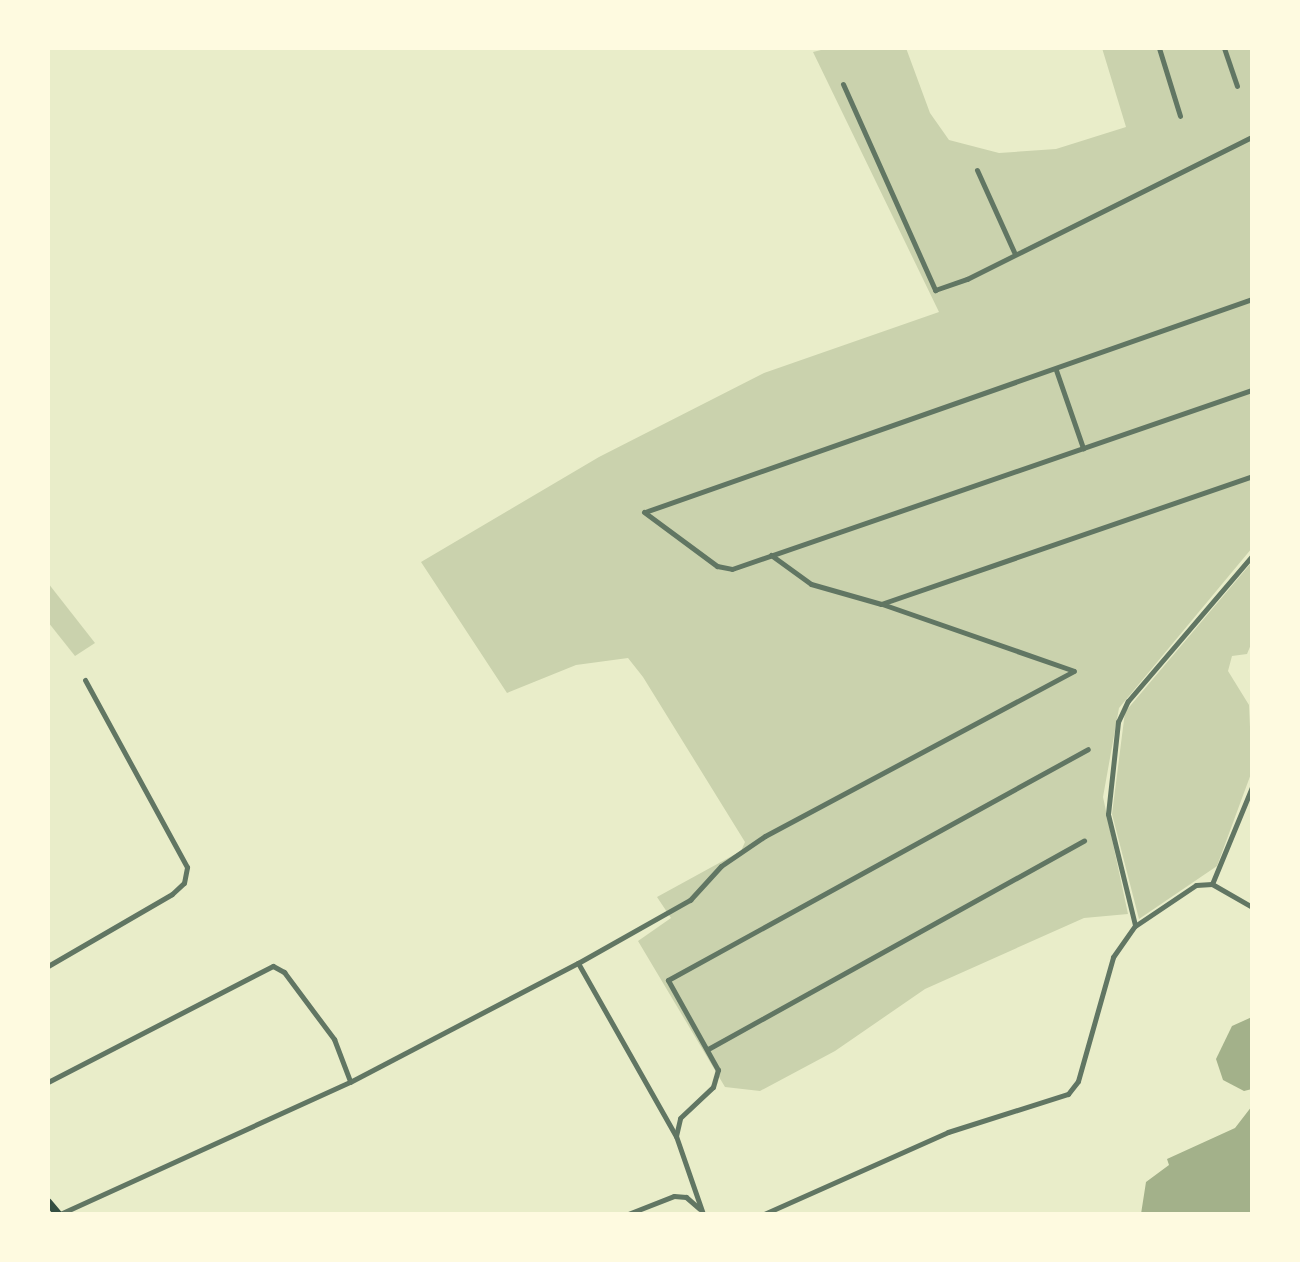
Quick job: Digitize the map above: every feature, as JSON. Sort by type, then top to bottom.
[{"type":"main road","points":[[48,1202],[59,1214]]},
{"type":"street","points":[[1159,48],[1180,116]]},
{"type":"street","points":[[1224,48],[1237,86]]},
{"type":"street","points":[[843,84],[935,290],[1252,137]]},
{"type":"street","points":[[977,170],[1014,252]]},
{"type":"street","points":[[1252,299],[644,512],[717,566],[743,567],[770,555],[1252,390]]},
{"type":"street","points":[[1056,370],[1083,448]]},
{"type":"street","points":[[881,604],[1252,476]]},
{"type":"street","points":[[59,1214],[350,1082],[578,963],[690,900],[721,866],[765,836],[1074,671],[881,604],[811,584],[770,555]]},
{"type":"street","points":[[1135,926],[1108,814],[1118,722],[1128,701],[1252,556]]},
{"type":"street","points":[[48,966],[172,894],[184,883],[187,867],[85,680]]},
{"type":"street","points":[[676,1136],[680,1118],[713,1087],[718,1070],[668,980],[1088,749]]},
{"type":"street","points":[[1212,884],[1252,787]]},
{"type":"street","points":[[708,1049],[1084,841]]},
{"type":"street","points":[[764,1214],[948,1132],[1068,1094],[1078,1081],[1113,957],[1135,926],[1181,892],[1212,884],[1252,907]]},
{"type":"street","points":[[578,963],[676,1136],[702,1212]]},
{"type":"street","points":[[48,1082],[273,966],[284,972],[334,1039],[350,1082]]},
{"type":"street","points":[[628,1214],[674,1196],[686,1197],[702,1212]]},
{"type":"shaded area","points":[[829,48],[906,48],[930,113],[949,140],[999,153],[1056,149],[1126,127],[1102,48],[1252,48],[1252,548],[1119,708],[1103,797],[1128,914],[1084,918],[925,989],[835,1051],[760,1091],[725,1087],[638,941],[671,918],[657,897],[741,851],[745,842],[643,677],[628,658],[576,665],[507,693],[421,562],[599,457],[764,373],[939,312],[813,52]]},
{"type":"shaded area","points":[[1252,562],[1252,642],[1247,654],[1232,656],[1228,671],[1249,705],[1252,771],[1217,866],[1139,919],[1112,814],[1125,712]]},
{"type":"shaded area","points":[[48,583],[95,643],[75,656],[48,622]]},
{"type":"shaded area","points":[[1252,1017],[1252,1089],[1244,1091],[1223,1080],[1216,1059],[1232,1026]]},
{"type":"shaded area","points":[[1252,1106],[1252,1214],[1141,1214],[1146,1182],[1169,1165],[1167,1159],[1235,1128]]}]
